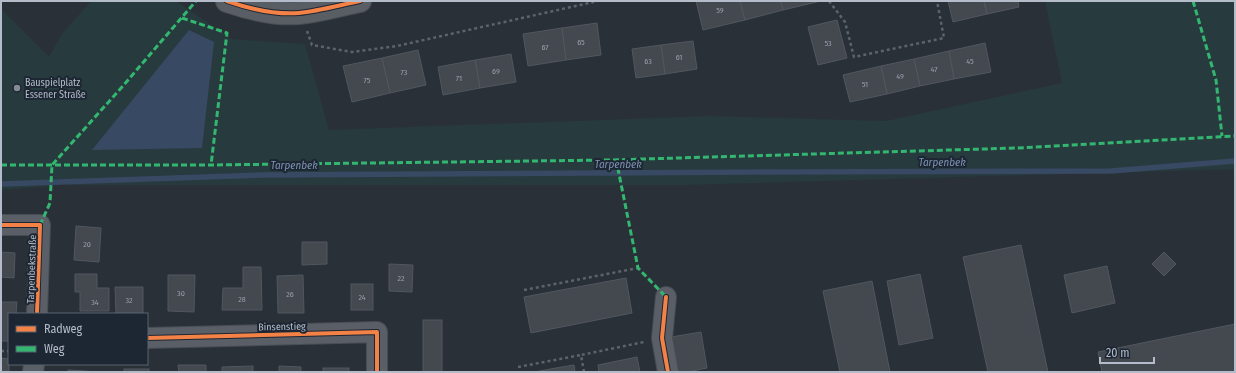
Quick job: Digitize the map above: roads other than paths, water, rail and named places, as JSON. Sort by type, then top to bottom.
[{"type":"street","points":[[227,1],[256,10],[279,14],[300,13],[360,1]]},
{"type":"street","name":"Tarpenbekstraße","points":[[1,225],[40,225],[37,313]]},
{"type":"street","points":[[666,297],[662,338],[668,372]]},
{"type":"street","name":"Binsenstieg","points":[[148,338],[377,332],[377,372]]},
{"type":"water","points":[[189,30],[214,42],[202,148],[92,150]]},
{"type":"waterway","name":"Tarpenbek","points":[[1,184],[262,175],[1111,171],[1235,161]]},
{"type":"place","name":"Bauspielplatz Essener Straße","points":[[17,88]]}]
